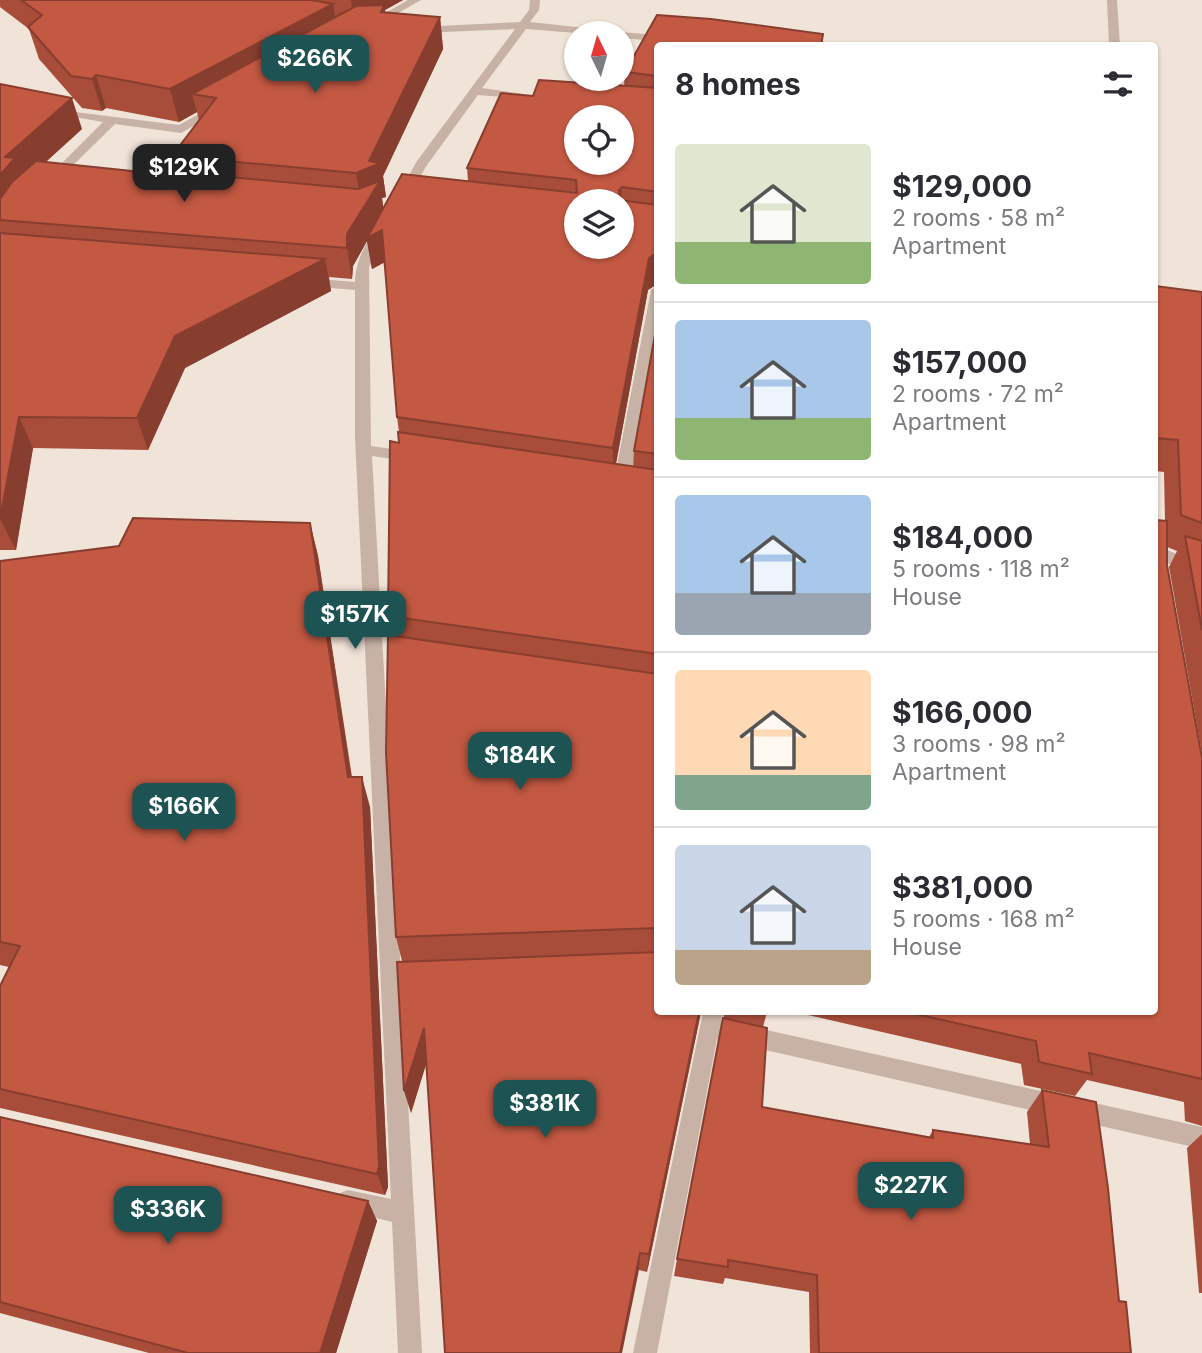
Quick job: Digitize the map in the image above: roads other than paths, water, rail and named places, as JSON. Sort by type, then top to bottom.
[{"type":"street","points":[[383,31],[367,30],[416,0]]},
{"type":"street","points":[[410,1353],[403,1213],[398,975],[381,654],[364,450],[362,267],[421,164],[534,10],[535,0]]},
{"type":"street","points":[[1112,0],[1115,42]]},
{"type":"street","points":[[411,30],[523,25],[564,29]]},
{"type":"street","points":[[634,36],[676,40]]},
{"type":"street","points":[[475,91],[540,99]]},
{"type":"street","points":[[37,108],[166,129],[181,128],[227,103]]},
{"type":"street","points":[[49,186],[112,120]]},
{"type":"street","points":[[296,281],[363,287]]},
{"type":"street","points":[[620,489],[654,311]]},
{"type":"street","points":[[364,450],[431,460]]},
{"type":"street","points":[[1158,552],[1187,565],[1202,566]]},
{"type":"street","points":[[1158,568],[1160,579]]},
{"type":"street","points":[[645,1353],[711,1019],[1202,1138]]},
{"type":"street","points":[[322,1195],[403,1213]]}]
